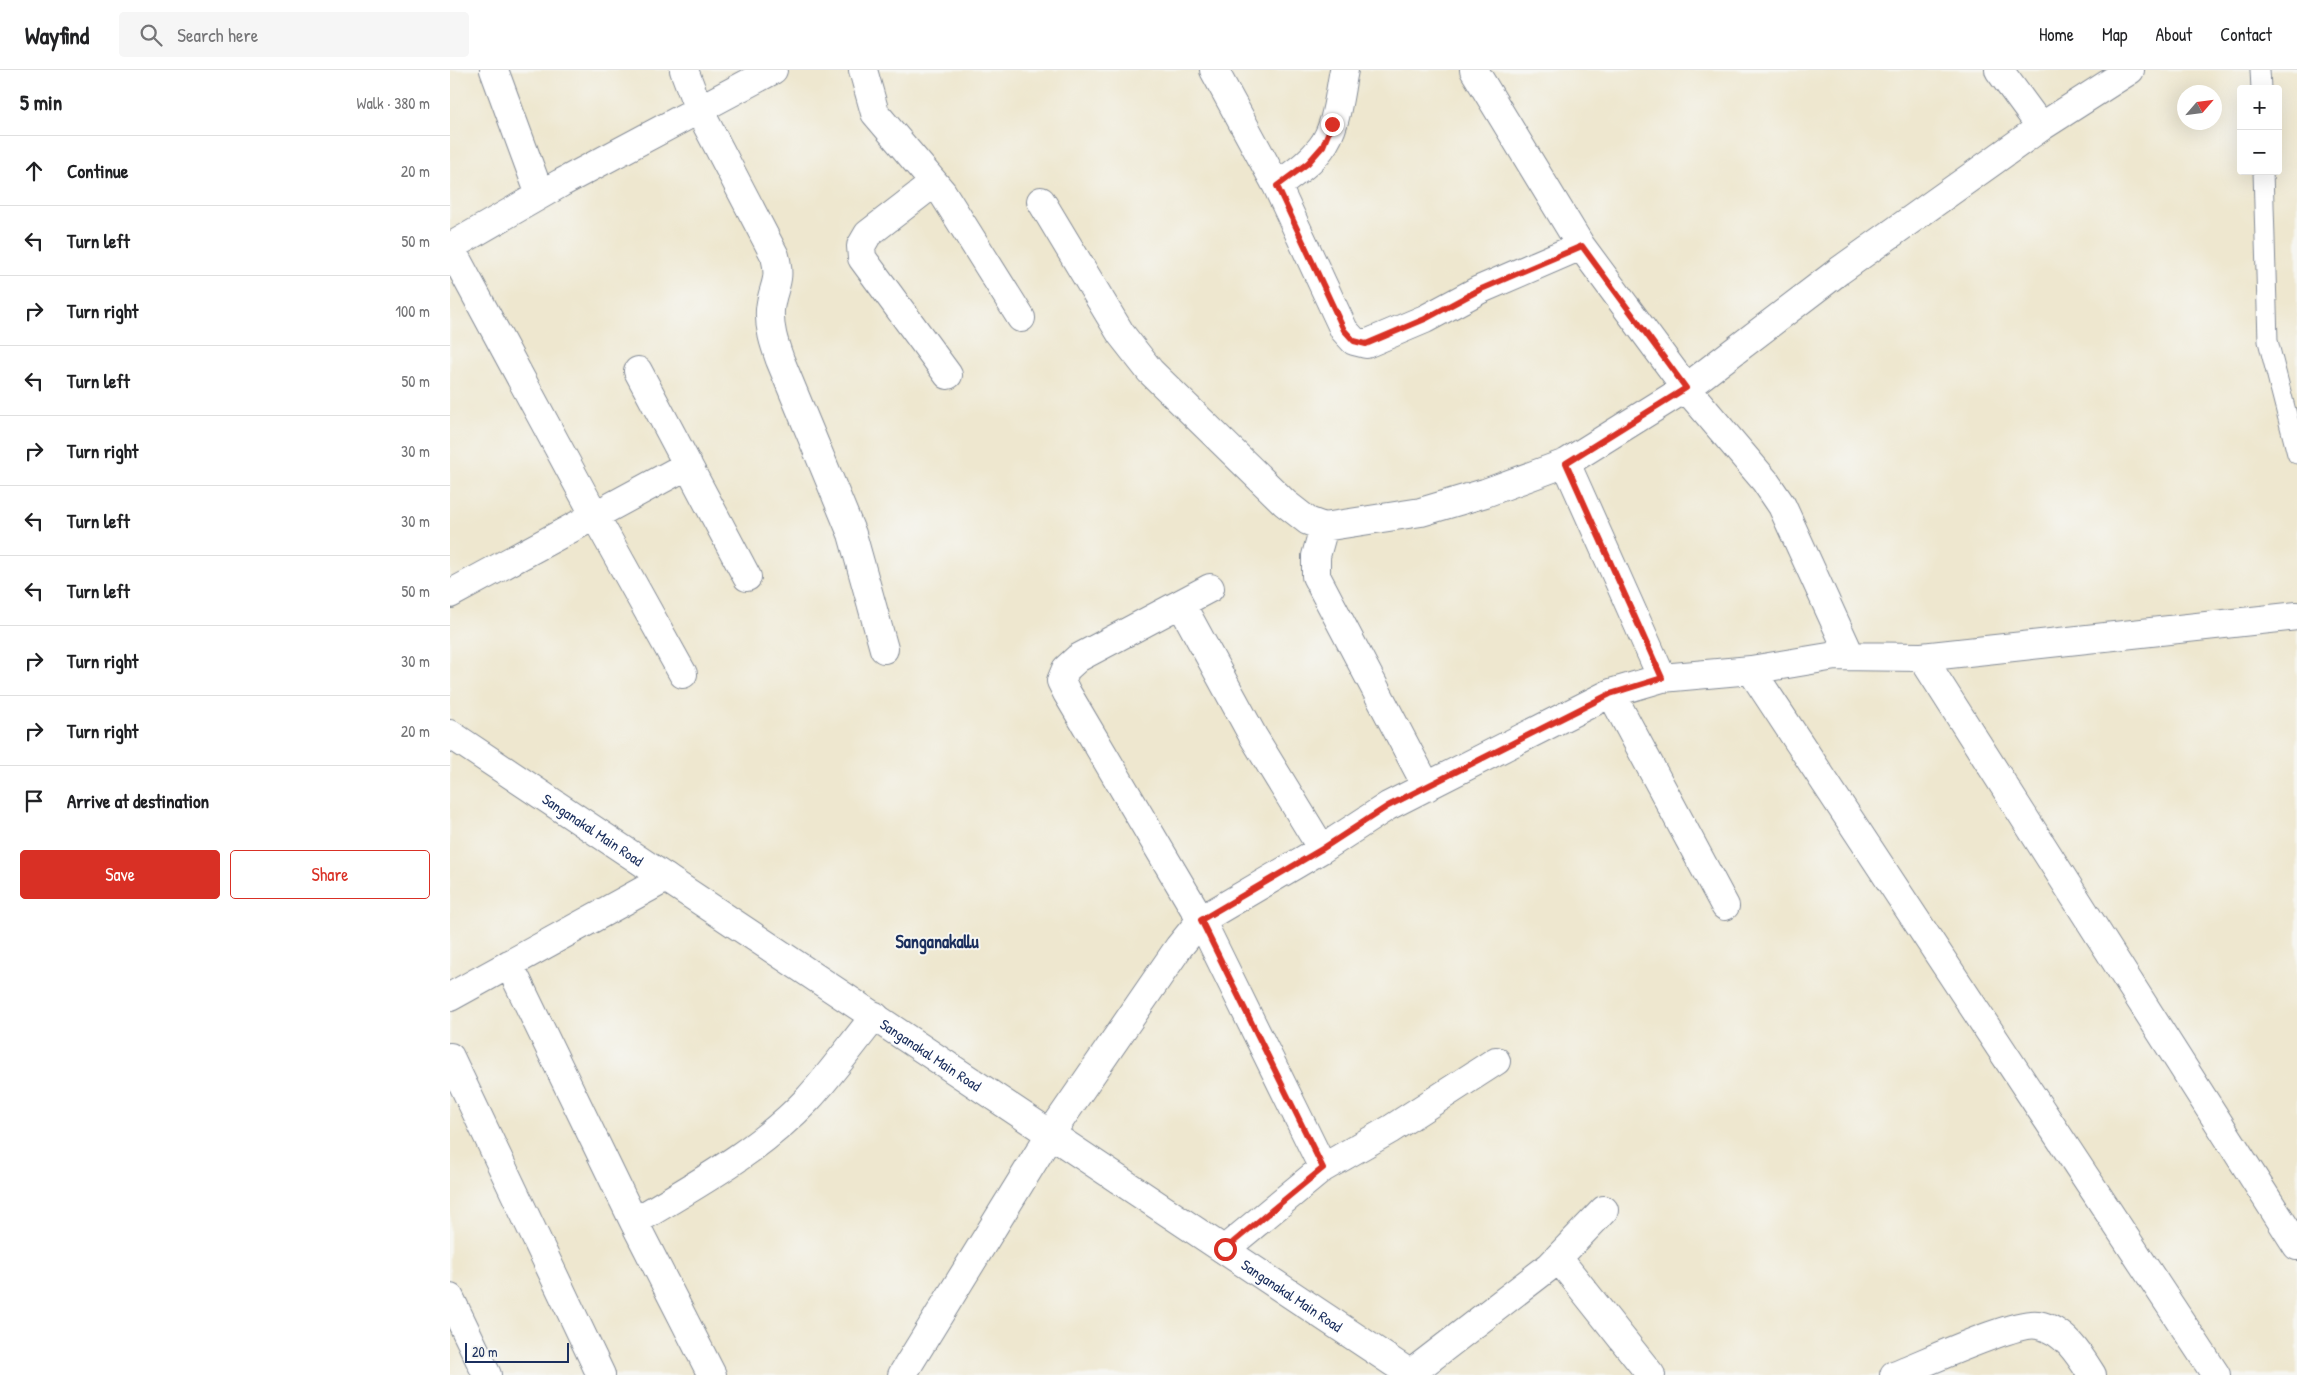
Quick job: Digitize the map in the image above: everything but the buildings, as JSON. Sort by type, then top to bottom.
[{"type":"street","points":[[494,70],[540,195]]},
{"type":"street","points":[[684,70],[699,110],[775,256],[779,273],[770,309],[771,333],[780,360],[852,534],[884,649]]},
{"type":"street","points":[[683,674],[450,247],[540,195],[773,70]]},
{"type":"street","points":[[863,70],[875,113],[934,183],[1021,318]]},
{"type":"street","points":[[1214,70],[1277,186],[1344,330],[1354,341],[1366,344],[1425,319],[1479,290],[1582,246]]},
{"type":"street","points":[[1277,186],[1308,163],[1323,146],[1332,124],[1344,70]]},
{"type":"street","points":[[1474,70],[1582,246],[1686,388],[1765,480],[1782,506],[1850,655]]},
{"type":"street","points":[[1999,70],[2041,127]]},
{"type":"street","points":[[1042,201],[1122,334],[1150,371],[1285,503],[1308,521],[1324,528],[1421,512],[1486,493],[1566,463],[1686,388],[1839,270],[2041,127],[2130,70]]},
{"type":"street","points":[[934,183],[868,234],[861,246],[862,258],[948,375]]},
{"type":"street","points":[[638,371],[747,577]]},
{"type":"street","points":[[1566,463],[1662,678]]},
{"type":"street","points":[[450,594],[688,464]]},
{"type":"street","points":[[1324,528],[1316,556],[1316,576],[1427,787]]},
{"type":"street","points":[[1210,588],[1078,658],[1066,669],[1062,681],[1096,743],[1201,920],[1323,1168]]},
{"type":"street","points":[[1181,604],[1253,736],[1322,849]]},
{"type":"street","points":[[902,1375],[1050,1133],[1179,947],[1201,920],[1322,849],[1388,806],[1610,694],[1662,678],[1751,670],[1850,655],[1922,657],[2297,616]]},
{"type":"street","points":[[1922,657],[2297,1246]]},
{"type":"street","points":[[1751,670],[2216,1375]]},
{"type":"street","points":[[1610,694],[1725,906]]},
{"type":"street","name":"Sanganakal Main Road","points":[[450,734],[1411,1374]]},
{"type":"street","points":[[450,997],[666,878]]},
{"type":"street","points":[[509,964],[634,1222],[712,1375]]},
{"type":"street","points":[[634,1222],[724,1168],[773,1130],[807,1100],[874,1016]]},
{"type":"street","points":[[450,1057],[601,1375]]},
{"type":"street","points":[[1225,1249],[1323,1168],[1391,1129],[1496,1061]]},
{"type":"street","points":[[1411,1374],[1558,1258],[1604,1210]]},
{"type":"street","points":[[1558,1258],[1651,1375]]},
{"type":"street","points":[[450,1298],[488,1375]]},
{"type":"street","points":[[1894,1375],[2010,1328],[2037,1324],[2059,1334],[2076,1350],[2092,1375]]},
{"type":"lane","points":[[2260,70],[2261,85]]},
{"type":"lane","points":[[2263,175],[2268,341],[2297,454]]},
{"type":"district","name":"Sanganakallu","points":[[937,941]]},
{"type":"route","points":[[1225,1249],[1323,1168],[1201,920],[1322,849],[1388,806],[1610,694],[1662,678],[1566,463],[1686,388],[1582,246],[1479,290],[1425,319],[1366,344],[1354,341],[1344,330],[1277,186],[1308,163],[1323,146],[1332,124]]}]
